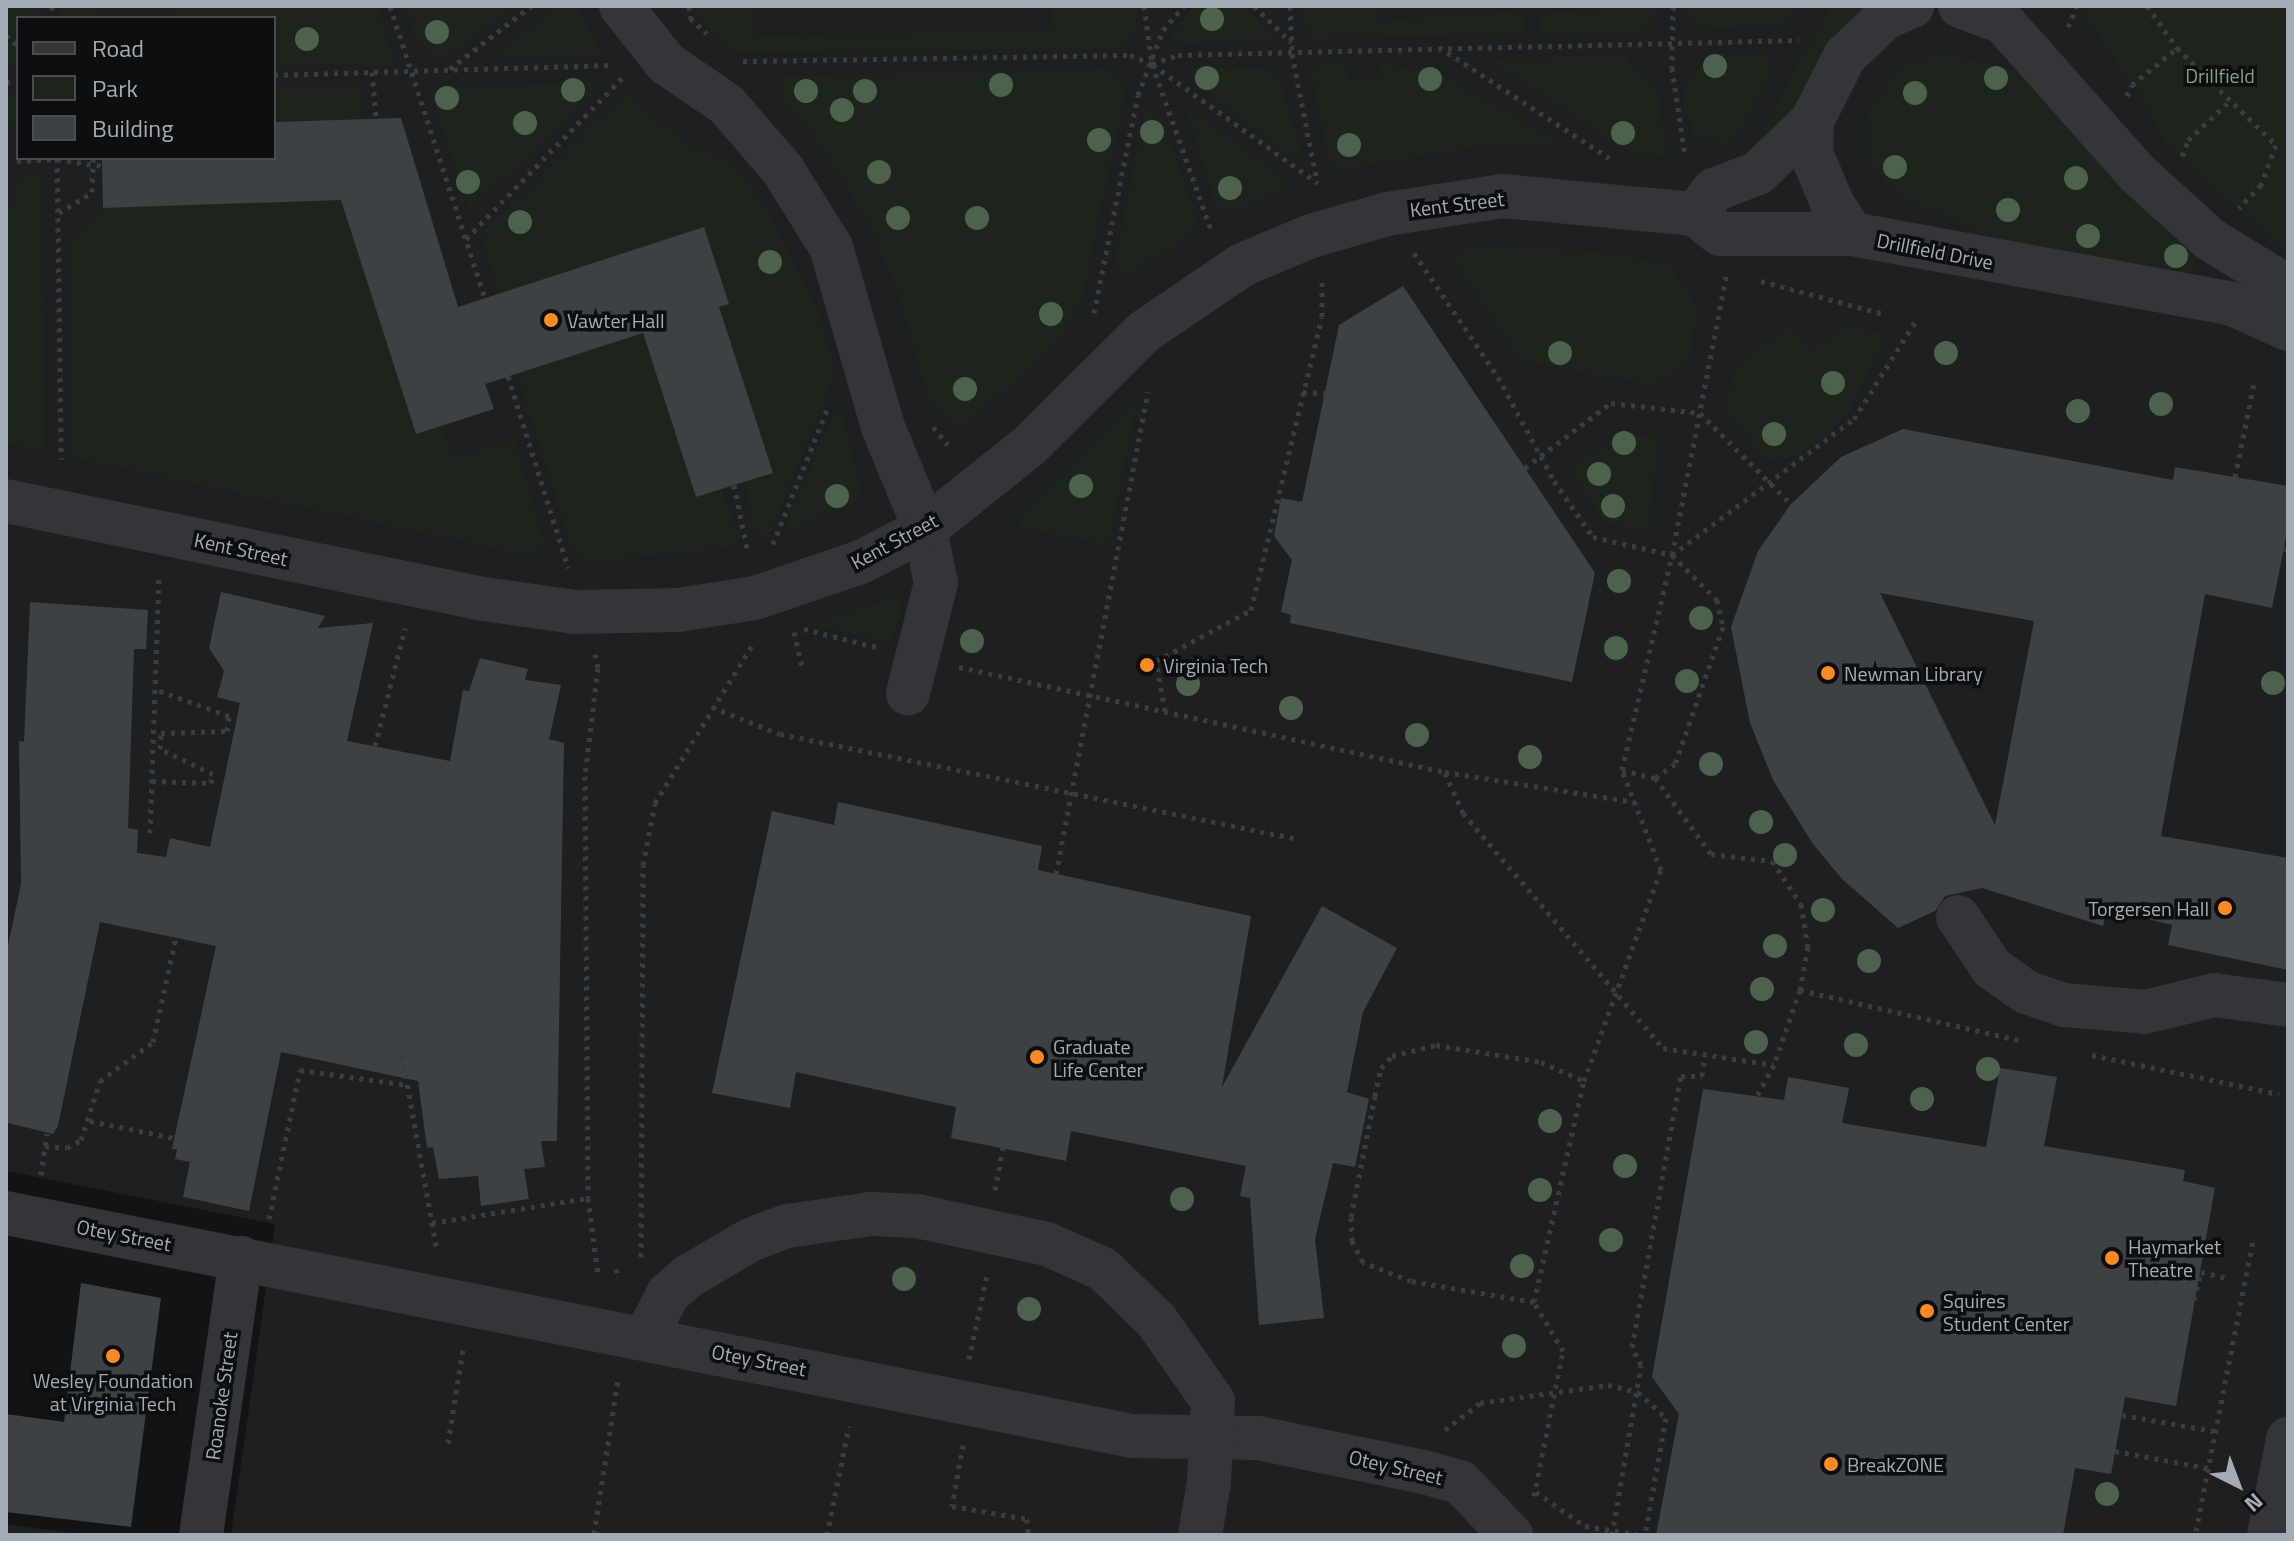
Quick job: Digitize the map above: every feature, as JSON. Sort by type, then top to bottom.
[{"type":"street","points":[[621,6],[666,63],[727,105],[783,170],[831,247],[883,427],[925,529],[936,583],[914,676]]},
{"type":"street","name":"Drillfield Drive","points":[[1909,6],[1865,34],[1845,56],[1812,121],[1811,153],[1833,205],[1852,234],[2232,304],[2288,329]]},
{"type":"street","points":[[1960,6],[2003,22],[2138,174],[2211,240],[2288,287]]},
{"type":"street","points":[[1695,214],[1714,190],[1758,173],[1812,121]]},
{"type":"street","name":"Kent Street","points":[[6,501],[477,598],[616,613],[755,598],[861,562],[925,529],[1029,446],[1114,358],[1177,306],[1242,265],[1311,236],[1387,214],[1503,196],[1695,214],[1720,234],[1852,234]]},
{"type":"street","points":[[1958,917],[1992,968],[2026,992],[2064,1005],[2145,1012],[2214,995],[2288,1005]]},
{"type":"street","name":"Otey Street","points":[[6,1213],[646,1337],[1132,1436],[1258,1438],[1460,1482],[1516,1510]]},
{"type":"street","points":[[646,1337],[668,1294],[689,1276],[750,1240],[787,1226],[871,1214],[992,1229],[1103,1269],[1156,1320],[1213,1401],[1213,1437],[1200,1535]]},
{"type":"street","name":"Roanoke Street","points":[[201,1535],[241,1258]]},
{"type":"street","points":[[2269,1535],[2288,1439]]},
{"type":"path","points":[[390,6],[485,298]]},
{"type":"path","points":[[449,69],[531,6]]},
{"type":"path","points":[[1144,6],[1152,64],[1211,230]]},
{"type":"path","points":[[1094,313],[1138,95],[1163,30],[1184,6]]},
{"type":"path","points":[[1254,6],[1292,43]]},
{"type":"path","points":[[1130,55],[1152,64],[1318,183],[1292,54],[1290,6]]},
{"type":"path","points":[[1673,6],[1672,44],[1682,137]]},
{"type":"path","points":[[2147,6],[2177,48],[2276,145],[2261,185],[2232,216]]},
{"type":"path","points":[[1152,64],[1178,55],[1799,40]]},
{"type":"path","points":[[1439,47],[1609,158]]},
{"type":"path","points":[[2132,85],[2177,48]]},
{"type":"path","points":[[466,239],[623,78],[629,64]]},
{"type":"path","points":[[372,72],[376,119]]},
{"type":"path","points":[[623,78],[635,89]]},
{"type":"path","points":[[2188,140],[2230,101]]},
{"type":"path","points":[[17,161],[30,160]]},
{"type":"path","points":[[57,160],[61,459]]},
{"type":"path","points":[[66,160],[102,166]]},
{"type":"path","points":[[58,214],[92,192],[93,160]]},
{"type":"path","points":[[1407,243],[1498,377],[1540,454],[1593,537],[1672,555],[1717,600],[1723,627],[1675,764],[1655,778]]},
{"type":"path","points":[[1165,711],[1156,661],[1251,610],[1322,317],[1322,270]]},
{"type":"path","points":[[1516,1510],[1538,1493],[1563,1351],[1534,1302],[1584,1081],[1661,870],[1622,770],[1672,555],[1727,271],[1742,275]]},
{"type":"path","points":[[1757,280],[1884,314]]},
{"type":"path","points":[[1672,555],[1769,486],[1854,419],[1917,319]]},
{"type":"path","points":[[508,376],[568,569]]},
{"type":"path","points":[[1056,874],[1149,384]]},
{"type":"path","points":[[2235,477],[2254,384]]},
{"type":"path","points":[[772,545],[836,389]]},
{"type":"path","points":[[1303,392],[1325,393]]},
{"type":"path","points":[[1525,468],[1611,403],[1700,413],[1769,486],[1791,504]]},
{"type":"path","points":[[734,485],[748,554]]},
{"type":"path","points":[[150,833],[160,561]]},
{"type":"path","points":[[375,746],[409,611]]},
{"type":"path","points":[[803,670],[792,626],[914,676],[1090,696],[1445,772],[1635,802]]},
{"type":"path","points":[[1723,627],[1731,627]]},
{"type":"path","points":[[641,1257],[643,865],[655,803],[758,636]]},
{"type":"path","points":[[594,650],[598,668],[585,776],[588,1198],[598,1275]]},
{"type":"path","points":[[152,781],[211,783],[213,774],[160,749],[161,733],[227,731],[229,716],[155,689]]},
{"type":"path","points":[[712,707],[780,734],[1298,839]]},
{"type":"path","points":[[1622,770],[1655,778],[1711,854],[1772,861],[1801,904],[1808,947],[1800,990],[1774,1065],[1757,1096]]},
{"type":"path","points":[[1445,772],[1463,813],[1663,1048],[1774,1065]]},
{"type":"path","points":[[45,1146],[74,1145],[90,1121],[95,1090],[105,1074],[144,1053],[153,1042],[176,937]]},
{"type":"path","points":[[1534,1302],[1398,1278],[1363,1262],[1352,1241],[1351,1217],[1364,1135],[1381,1068],[1392,1056],[1414,1047],[1492,1051],[1541,1062],[1584,1081]]},
{"type":"path","points":[[402,1055],[437,1251]]},
{"type":"path","points":[[1613,1533],[1641,1365],[1632,1347],[1681,1076],[1702,1076],[1705,1055]]},
{"type":"path","points":[[269,1219],[300,1070],[408,1085]]},
{"type":"path","points":[[90,1121],[174,1138]]},
{"type":"path","points":[[41,1175],[47,1133]]},
{"type":"path","points":[[995,1191],[1003,1148]]},
{"type":"path","points":[[432,1223],[588,1198]]},
{"type":"path","points":[[2196,1531],[2253,1240]]},
{"type":"path","points":[[616,1269],[619,1279]]},
{"type":"path","points":[[969,1364],[988,1271]]},
{"type":"path","points":[[2194,1300],[2201,1272],[2228,1278]]},
{"type":"path","points":[[448,1443],[466,1334]]},
{"type":"path","points":[[600,1535],[594,1534],[620,1392],[611,1368]]},
{"type":"path","points":[[1443,1432],[1480,1403],[1608,1385],[1638,1392],[1666,1418],[1642,1535],[1613,1533],[1585,1526],[1538,1493]]},
{"type":"path","points":[[827,1535],[851,1415]]},
{"type":"path","points":[[2122,1415],[2216,1431]]},
{"type":"path","points":[[964,1438],[952,1506],[1027,1519],[1028,1535]]},
{"type":"path","points":[[2115,1451],[2209,1468]]},
{"type":"path","points":[[1516,1510],[1538,1493]]},
{"type":"shaded area","name":"Virginia Tech","points":[[6,6],[2288,6],[2288,1535],[231,1535],[275,1224],[6,1171]]},
{"type":"shaded area","points":[[6,1524],[88,1535],[6,1535]]},
{"type":"green space","points":[[6,6],[39,6],[40,16],[16,16],[16,67],[6,72]]},
{"type":"green space","points":[[59,6],[96,6],[96,16],[59,16]]},
{"type":"green space","points":[[177,6],[379,6],[394,63],[276,65],[276,16],[177,16]]},
{"type":"green space","points":[[405,6],[516,6],[454,53],[438,56],[418,47]]},
{"type":"green space","points":[[556,6],[577,6],[602,56],[502,60],[497,55]]},
{"type":"green space","points":[[696,6],[751,6],[753,36],[1050,31],[1051,6],[1135,6],[1137,33],[1121,48],[732,53],[698,17]]},
{"type":"green space","points":[[1193,6],[1243,6],[1274,34],[1272,39],[1181,45],[1169,39]]},
{"type":"green space","points":[[1304,6],[1377,6],[1378,21],[1525,10],[1525,34],[1313,39],[1305,28]]},
{"type":"green space","points":[[1656,6],[1656,16],[1641,31],[1541,34],[1541,13]]},
{"type":"green space","points":[[1685,6],[1802,6],[1787,25],[1698,30]]},
{"type":"green space","points":[[1830,6],[1867,6],[1827,44],[1791,114],[1751,158],[1745,152],[1758,139]]},
{"type":"green space","name":"Drillfield","points":[[2078,6],[2288,6],[2288,249],[2270,239],[2165,144],[2139,94]]},
{"type":"green space","points":[[1946,53],[2033,75],[2199,251],[2190,276],[1991,238],[1892,192],[1870,162],[1869,113],[1893,74],[1911,62]]},
{"type":"green space","points":[[1710,54],[1764,54],[1776,66],[1745,126],[1721,148],[1710,135],[1695,143],[1685,105],[1685,86]]},
{"type":"green space","points":[[1626,55],[1630,66],[1646,77],[1646,84],[1657,85],[1667,156],[1639,158],[1487,59]]},
{"type":"green space","points":[[1346,62],[1348,80],[1378,78],[1379,63],[1438,73],[1568,147],[1497,144],[1336,170],[1330,165],[1311,72],[1320,64]]},
{"type":"green space","points":[[1196,66],[1269,68],[1278,75],[1303,159],[1291,157],[1201,90],[1190,77]]},
{"type":"green space","points":[[1106,68],[1126,79],[1126,91],[1081,303],[1063,336],[972,422],[959,426],[944,420],[929,401],[896,286],[871,229],[829,157],[784,100],[783,76]]},
{"type":"green space","points":[[607,81],[470,212],[429,88]]},
{"type":"green space","points":[[276,88],[361,88],[361,119],[276,119]]},
{"type":"green space","points":[[625,92],[688,145],[730,159],[764,205],[819,313],[832,360],[831,384],[772,529],[765,536],[755,535],[744,482],[772,473],[719,307],[729,303],[704,227],[499,294],[481,235]]},
{"type":"green space","points":[[6,97],[16,97],[16,129],[6,122]]},
{"type":"green space","points":[[1186,107],[1285,177],[1291,187],[1219,218]]},
{"type":"green space","points":[[1145,111],[1163,119],[1200,229],[1124,278],[1115,259]]},
{"type":"green space","points":[[17,177],[41,177],[45,449],[6,444],[6,208],[17,207]]},
{"type":"green space","points":[[344,199],[416,433],[441,426],[453,458],[515,440],[543,539],[542,549],[530,556],[73,458],[70,239],[103,208]]},
{"type":"green space","points":[[1491,245],[1600,252],[1670,265],[1698,309],[1690,356],[1656,386],[1521,361],[1447,252]]},
{"type":"green space","points":[[1790,326],[1804,344],[1815,348],[1841,326],[1881,332],[1884,345],[1848,412],[1815,445],[1790,458],[1764,461],[1725,407],[1735,365]]},
{"type":"green space","points":[[643,333],[696,497],[722,490],[740,540],[725,549],[586,562],[571,546],[517,373]]},
{"type":"green space","points":[[1138,396],[1109,546],[1020,528],[1022,512]]},
{"type":"green space","points":[[839,400],[863,499],[788,531],[788,520]]},
{"type":"green space","points":[[1623,431],[1658,439],[1648,534],[1605,523],[1569,470]]},
{"type":"green space","points":[[897,596],[902,609],[890,643],[812,625]]},
{"type":"building","name":"Vawter Hall","points":[[401,118],[458,307],[704,227],[729,304],[719,307],[773,473],[696,497],[643,333],[485,384],[494,409],[416,434],[341,200],[103,208],[102,160],[276,160],[276,122]]},
{"type":"building","points":[[1403,286],[1595,573],[1572,682],[1290,623],[1291,615],[1281,612],[1292,560],[1274,536],[1281,498],[1302,502],[1339,325]]},
{"type":"building","name":"Newman Library","points":[[1903,429],[2173,480],[2175,467],[2288,486],[2288,527],[2272,608],[2205,594],[2161,836],[2288,858],[2288,970],[2168,945],[2172,925],[2107,909],[2103,926],[1982,888],[1945,896],[1935,911],[1898,928],[1842,879],[1813,844],[1773,780],[1750,723],[1731,627],[1758,551],[1791,504],[1841,457]],"holes":[[[1880,593],[2034,621],[1995,825]]]},
{"type":"building","points":[[221,592],[325,616],[318,628],[373,623],[347,741],[450,761],[463,690],[469,691],[480,658],[528,669],[525,680],[561,685],[549,739],[564,743],[557,1141],[541,1141],[545,1167],[524,1169],[529,1199],[481,1206],[478,1176],[439,1179],[433,1147],[427,1148],[418,1081],[281,1052],[249,1211],[183,1197],[190,1162],[175,1159],[177,1149],[172,1149],[216,946],[100,922],[58,1126],[53,1134],[8,1123],[6,955],[21,884],[19,741],[24,742],[30,602],[148,610],[146,649],[134,649],[128,828],[138,830],[137,853],[166,857],[170,838],[210,847],[240,703],[217,697],[224,671],[209,648]]},
{"type":"building","name":"Graduate Life Center","points":[[838,802],[1042,846],[1038,870],[1251,916],[1222,1087],[1322,906],[1397,948],[1363,1012],[1347,1092],[1369,1099],[1355,1167],[1333,1163],[1315,1239],[1324,1318],[1259,1325],[1250,1198],[1240,1196],[1246,1166],[1071,1131],[1066,1161],[951,1138],[956,1107],[796,1072],[790,1108],[712,1093],[772,811],[834,825]]},
{"type":"building","name":"Squires Student Center","points":[[2000,1068],[2057,1077],[2044,1146],[2185,1170],[2183,1181],[2215,1188],[2176,1406],[2125,1397],[2111,1474],[2075,1468],[2063,1535],[1656,1535],[1679,1414],[1652,1377],[1703,1089],[1784,1100],[1788,1077],[1849,1088],[1842,1123],[1986,1147]]},
{"type":"building","name":"Wesley Foundation at Virginia Tech","points":[[81,1283],[161,1298],[131,1527],[6,1512],[6,1414],[64,1422]]},
{"type":"place","name":"Vawter Hall","points":[[551,320]]},
{"type":"place","name":"Virginia Tech","points":[[1147,665]]},
{"type":"place","name":"Newman Library","points":[[1828,673]]},
{"type":"place","name":"Torgersen Hall","points":[[2225,908]]},
{"type":"place","name":"Graduate Life Center","points":[[1037,1057]]},
{"type":"place","name":"Haymarket Theatre","points":[[2112,1258]]},
{"type":"place","name":"Squires Student Center","points":[[1927,1311]]},
{"type":"place","name":"Wesley Foundation at Virginia Tech","points":[[113,1356]]},
{"type":"place","name":"BreakZONE","points":[[1831,1464]]}]
